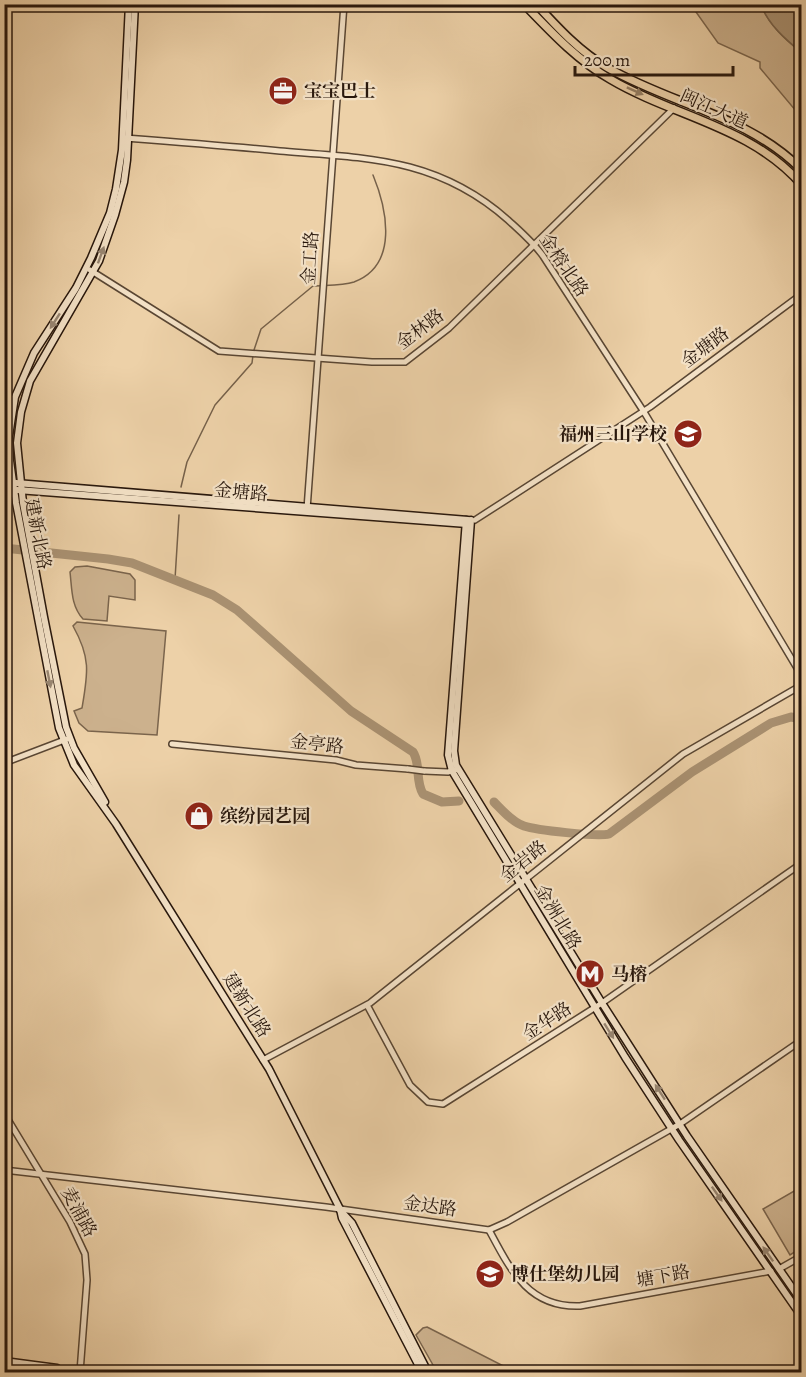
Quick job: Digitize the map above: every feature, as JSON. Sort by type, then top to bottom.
[{"type":"main road","name":"建新北路","points":[[17,487],[17,443],[25,394],[43,356],[94,273],[124,182],[129,4]]},
{"type":"main road","name":"建新北路","points":[[135,4],[125,138],[113,202],[86,268],[34,353],[15,397],[9,436],[27,543],[44,617],[67,739],[116,824],[263,1060],[340,1209],[352,1223],[429,1372]]},
{"type":"main road","name":"闽江大道","points":[[524,4],[569,50],[591,68],[621,85],[729,131],[756,145],[791,173],[801,185]]},
{"type":"main road","name":"闽江大道","points":[[536,4],[574,43],[606,67],[746,128],[767,141],[801,170]]},
{"type":"main road","name":"金塘路","points":[[4,482],[17,487]]},
{"type":"main road","name":"金塘路","points":[[4,489],[17,487],[110,496],[470,521]]},
{"type":"main road","name":"金洲北路","points":[[470,521],[448,755],[523,881],[680,1124],[801,1302]]},
{"type":"main road","name":"金洲北路","points":[[523,881],[595,1008],[672,1129],[801,1317]]},
{"type":"main road","name":"建新北路","points":[[340,1209],[342,1218],[422,1372]]},
{"type":"main road","points":[[4,1361],[82,1372]]},
{"type":"main road","points":[[4,1367],[49,1372]]},
{"type":"main road","points":[[33,1370],[132,1372]]},
{"type":"street","name":"金工路","points":[[307,510],[344,4]]},
{"type":"street","name":"金林路","points":[[86,268],[215,349],[243,354],[393,363],[410,359],[449,328],[674,108]]},
{"type":"street","name":"金榕北路","points":[[125,138],[333,155],[408,166],[448,179],[489,204],[535,245],[644,412],[801,675]]},
{"type":"street","name":"金塘路","points":[[470,521],[644,412],[801,294]]},
{"type":"street","name":"金岩路","points":[[263,1060],[367,1005],[689,749],[801,685]]},
{"type":"street","points":[[4,763],[67,739]]},
{"type":"street","name":"金亭路","points":[[172,744],[336,760],[356,765],[424,771],[455,770]]},
{"type":"street","name":"金华路","points":[[367,1005],[410,1085],[423,1099],[439,1105],[595,1008],[801,863]]},
{"type":"street","points":[[489,1230],[672,1129],[801,1040]]},
{"type":"street","name":"麦浦路","points":[[4,1113],[76,1234],[86,1260],[82,1372]]},
{"type":"street","name":"金达路","points":[[4,1170],[340,1209],[489,1230]]},
{"type":"street","name":"塘下路","points":[[489,1230],[507,1265],[525,1286],[544,1299],[567,1306],[580,1306],[771,1271]]},
{"type":"street","points":[[779,1269],[801,1256]]},
{"type":"shaded area","points":[[691,5],[761,5],[783,37],[801,52],[801,117],[760,68],[760,62],[718,43]]},
{"type":"shaded area","points":[[761,5],[801,5],[801,52],[783,37]]},
{"type":"shaded area","points":[[87,566],[130,574],[135,580],[135,600],[109,596],[107,621],[83,619],[74,603],[70,572],[75,567]]},
{"type":"shaded area","points":[[77,622],[166,631],[157,735],[88,731],[79,723],[74,711],[82,708],[86,685],[86,666],[83,647],[73,626]]},
{"type":"shaded area","points":[[801,1187],[801,1248],[790,1255],[763,1209]]},
{"type":"shaded area","points":[[427,1327],[515,1372],[437,1372],[416,1335]]},
{"type":"waterway","points":[[254,350],[261,329],[313,286],[354,282],[368,274],[378,263],[386,235],[382,204],[373,175]]},
{"type":"waterway","points":[[181,487],[187,462],[215,405],[252,363],[253,355]]},
{"type":"waterway","points":[[175,579],[179,515]]},
{"type":"waterway","points":[[4,548],[132,563],[213,595],[237,610],[351,711],[413,752],[423,794],[442,802],[459,801]]},
{"type":"waterway","points":[[494,802],[511,819],[524,826],[566,833],[609,834],[692,772],[771,723],[791,717],[802,719]]},
{"type":"place","name":"宝宝巴士","points":[[283,91]]},
{"type":"place","name":"福州三山学校","points":[[688,434]]},
{"type":"place","name":"缤纷园艺园","points":[[199,816]]},
{"type":"place","name":"马榕","points":[[590,974]]},
{"type":"place","name":"博仕堡幼儿园","points":[[490,1274]]}]
